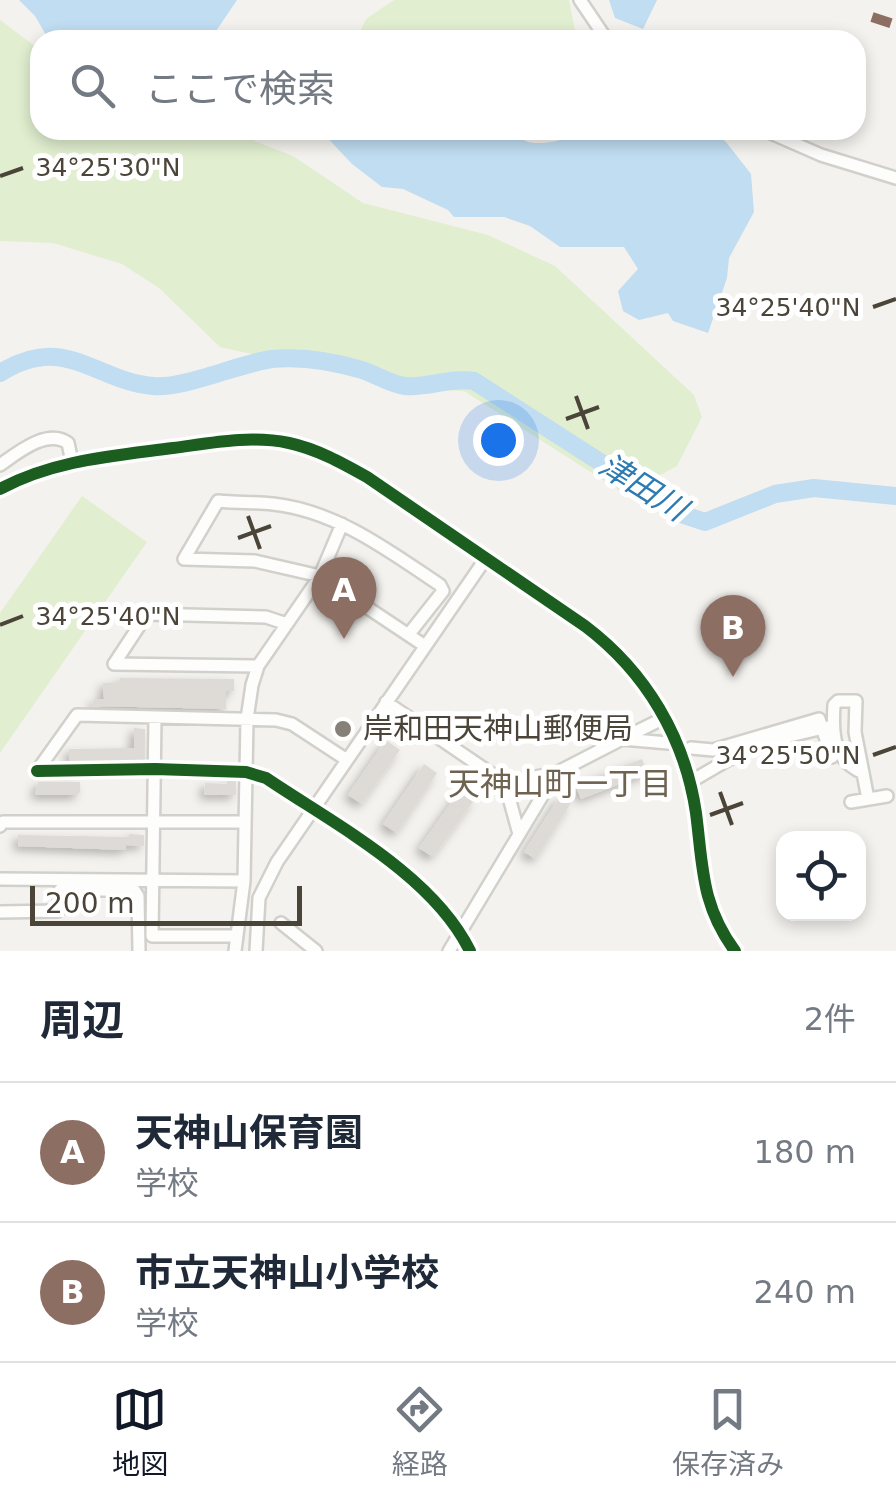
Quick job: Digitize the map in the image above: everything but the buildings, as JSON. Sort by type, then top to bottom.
[{"type":"street","points":[[580,0],[600,30]]},
{"type":"street","points":[[787,140],[896,178]]},
{"type":"street","points":[[0,466],[36,442],[54,438],[68,443],[72,462]]},
{"type":"street","points":[[0,489],[26,476],[72,462],[234,440],[289,443],[341,462],[367,478],[600,637],[630,668],[664,718],[690,782],[703,881],[717,922],[735,951]]},
{"type":"street","points":[[410,634],[443,591],[440,585],[342,524],[274,504],[218,501],[184,559],[255,561],[320,576],[425,646]]},
{"type":"street","points":[[235,951],[244,881],[246,718],[252,684],[258,666],[320,576],[342,524]]},
{"type":"street","points":[[256,951],[259,898],[277,862],[486,558]]},
{"type":"street","points":[[258,666],[114,664],[147,614],[266,616],[287,624]]},
{"type":"street","points":[[832,757],[827,727],[834,706],[838,701],[856,701],[855,732],[868,799]]},
{"type":"street","points":[[386,702],[504,783],[520,834]]},
{"type":"street","points":[[346,760],[292,724],[246,718],[77,716],[36,770],[246,772],[266,778],[408,876],[432,897],[470,951]]},
{"type":"street","points":[[155,717],[152,936],[236,936]]},
{"type":"street","points":[[504,783],[556,773],[664,718]]},
{"type":"street","points":[[691,748],[713,750],[819,719],[827,727],[839,755],[863,773]]},
{"type":"street","points":[[690,782],[756,744],[827,727]]},
{"type":"street","points":[[622,739],[668,743]]},
{"type":"street","points":[[449,951],[556,773]]},
{"type":"street","points":[[851,802],[887,796]]},
{"type":"street","points":[[0,826],[3,822],[245,822]]},
{"type":"street","points":[[0,878],[244,881]]},
{"type":"street","points":[[0,912],[58,911],[60,890],[134,890],[138,896],[140,951]]},
{"type":"street","points":[[281,923],[316,951]]},
{"type":"green space","points":[[394,0],[569,0],[575,30],[361,30],[366,19]]},
{"type":"green space","points":[[0,20],[30,42],[30,140],[252,140],[293,156],[363,203],[488,235],[555,266],[694,395],[702,417],[677,466],[625,494],[464,391],[405,388],[220,347],[159,288],[122,264],[53,243],[0,241]]},
{"type":"green space","points":[[82,496],[147,542],[0,753],[0,613]]},
{"type":"water","points":[[19,0],[237,0],[217,30],[43,30]]},
{"type":"water","points":[[609,0],[657,0],[643,29],[615,18]]},
{"type":"water","points":[[329,140],[539,143],[724,140],[751,174],[754,212],[729,258],[727,278],[708,333],[673,321],[668,313],[639,320],[623,311],[618,291],[638,269],[624,247],[560,247],[530,226],[504,217],[454,217],[448,210],[403,189],[382,187]]},
{"type":"waterway","name":"津田川","points":[[0,373],[43,357],[62,358],[132,382],[166,386],[258,362],[295,358],[351,367],[405,386],[474,381],[681,514],[705,522],[775,494],[814,488],[896,496]]},
{"type":"marked path","points":[[872,17],[896,25]]},
{"type":"cycle path","points":[[0,489],[41,471],[84,461],[245,440],[299,446],[367,477],[585,626],[627,664],[659,709],[683,759],[691,785],[710,901],[735,951]]},
{"type":"cycle path","points":[[37,771],[155,769],[246,772],[266,778],[407,875],[432,898],[470,951]]},
{"type":"place","name":"天神山保育園","points":[[344,639]]},
{"type":"place","name":"市立天神山小学校","points":[[733,677]]},
{"type":"place","name":"岸和田天神山郵便局","points":[[343,729]]},
{"type":"district","name":"天神山町一丁目","points":[[560,784]]}]
